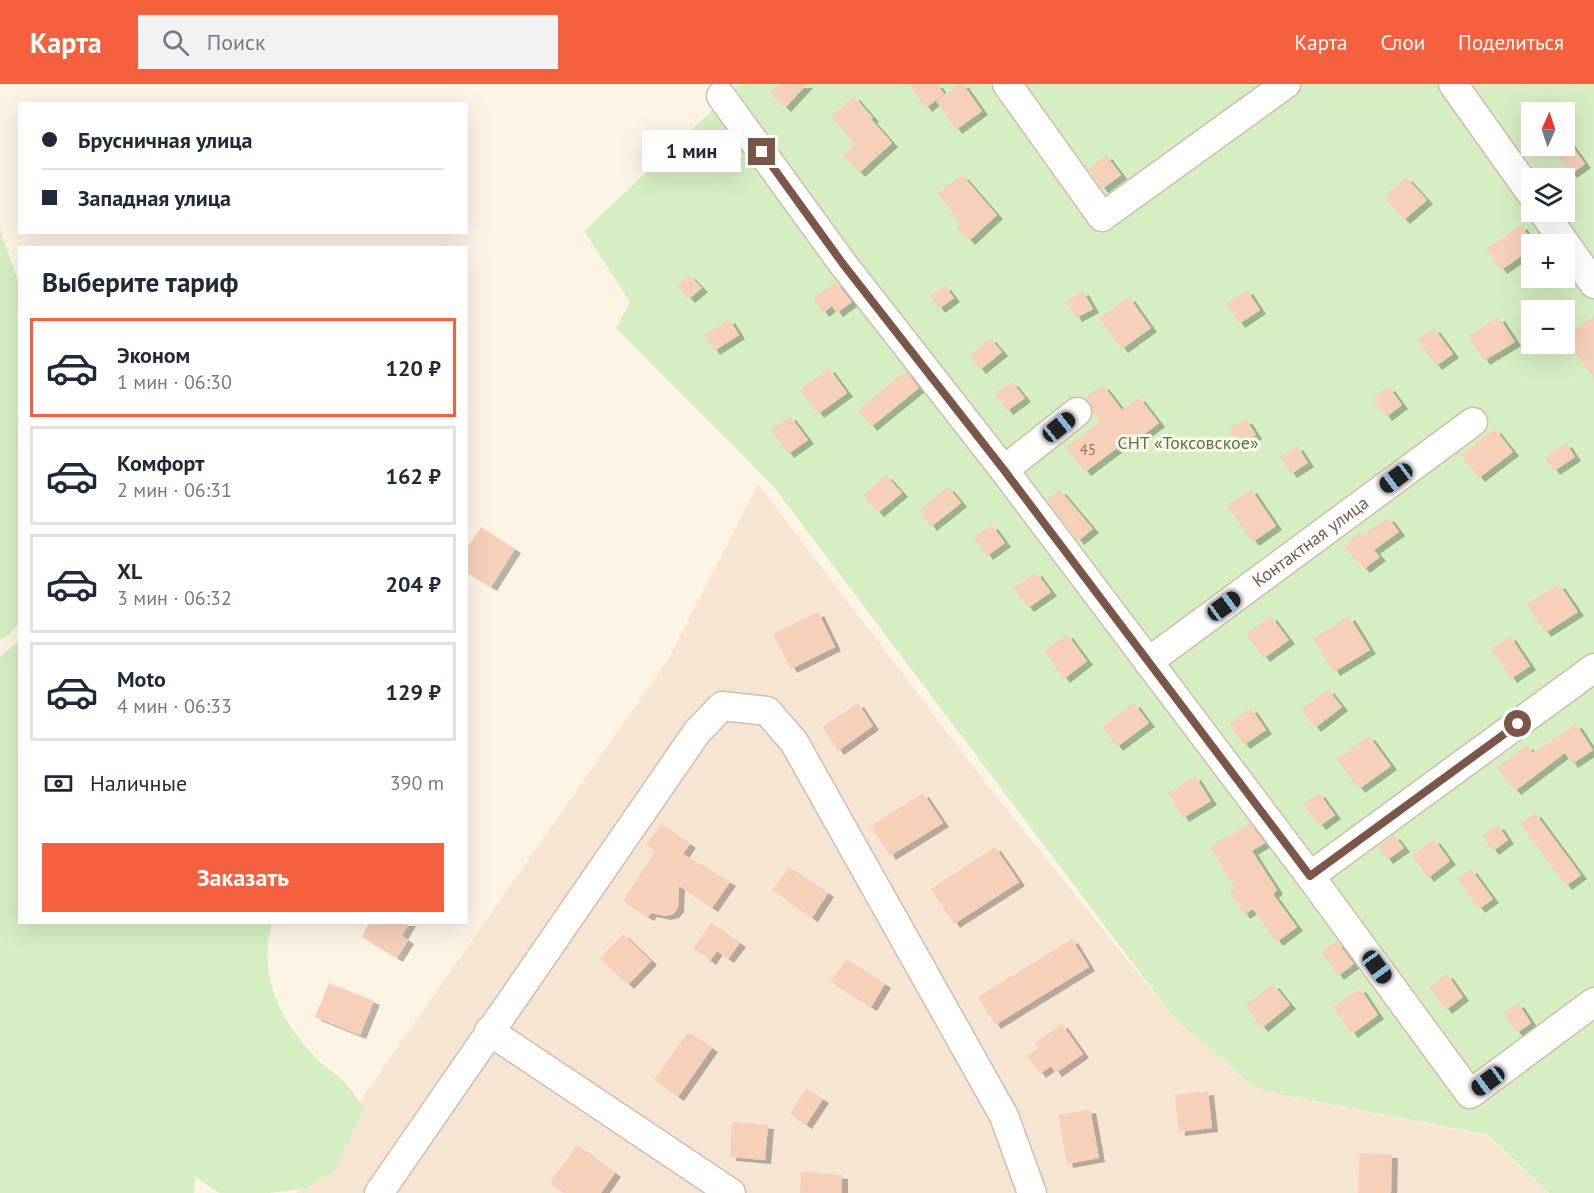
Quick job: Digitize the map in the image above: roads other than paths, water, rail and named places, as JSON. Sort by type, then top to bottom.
[{"type":"street","points":[[1007,84],[1102,217],[1286,84]]},
{"type":"street","points":[[1454,84],[1521,179]]},
{"type":"street","points":[[721,96],[843,264],[1004,470],[1310,876],[1470,1094],[1594,1002]]},
{"type":"street","points":[[1552,222],[1589,266]]},
{"type":"street","points":[[1004,470],[1077,412]]},
{"type":"street","name":"Контактная улица","points":[[1148,662],[1473,422]]},
{"type":"street","points":[[1310,876],[1594,668]]},
{"type":"street","points":[[379,1193],[697,732],[722,706],[767,711],[794,742],[1004,1116],[1032,1193]]},
{"type":"street","points":[[489,1031],[731,1193]]},
{"type":"park label","name":"СНТ «Токсовское»","points":[[1188,443]]}]
